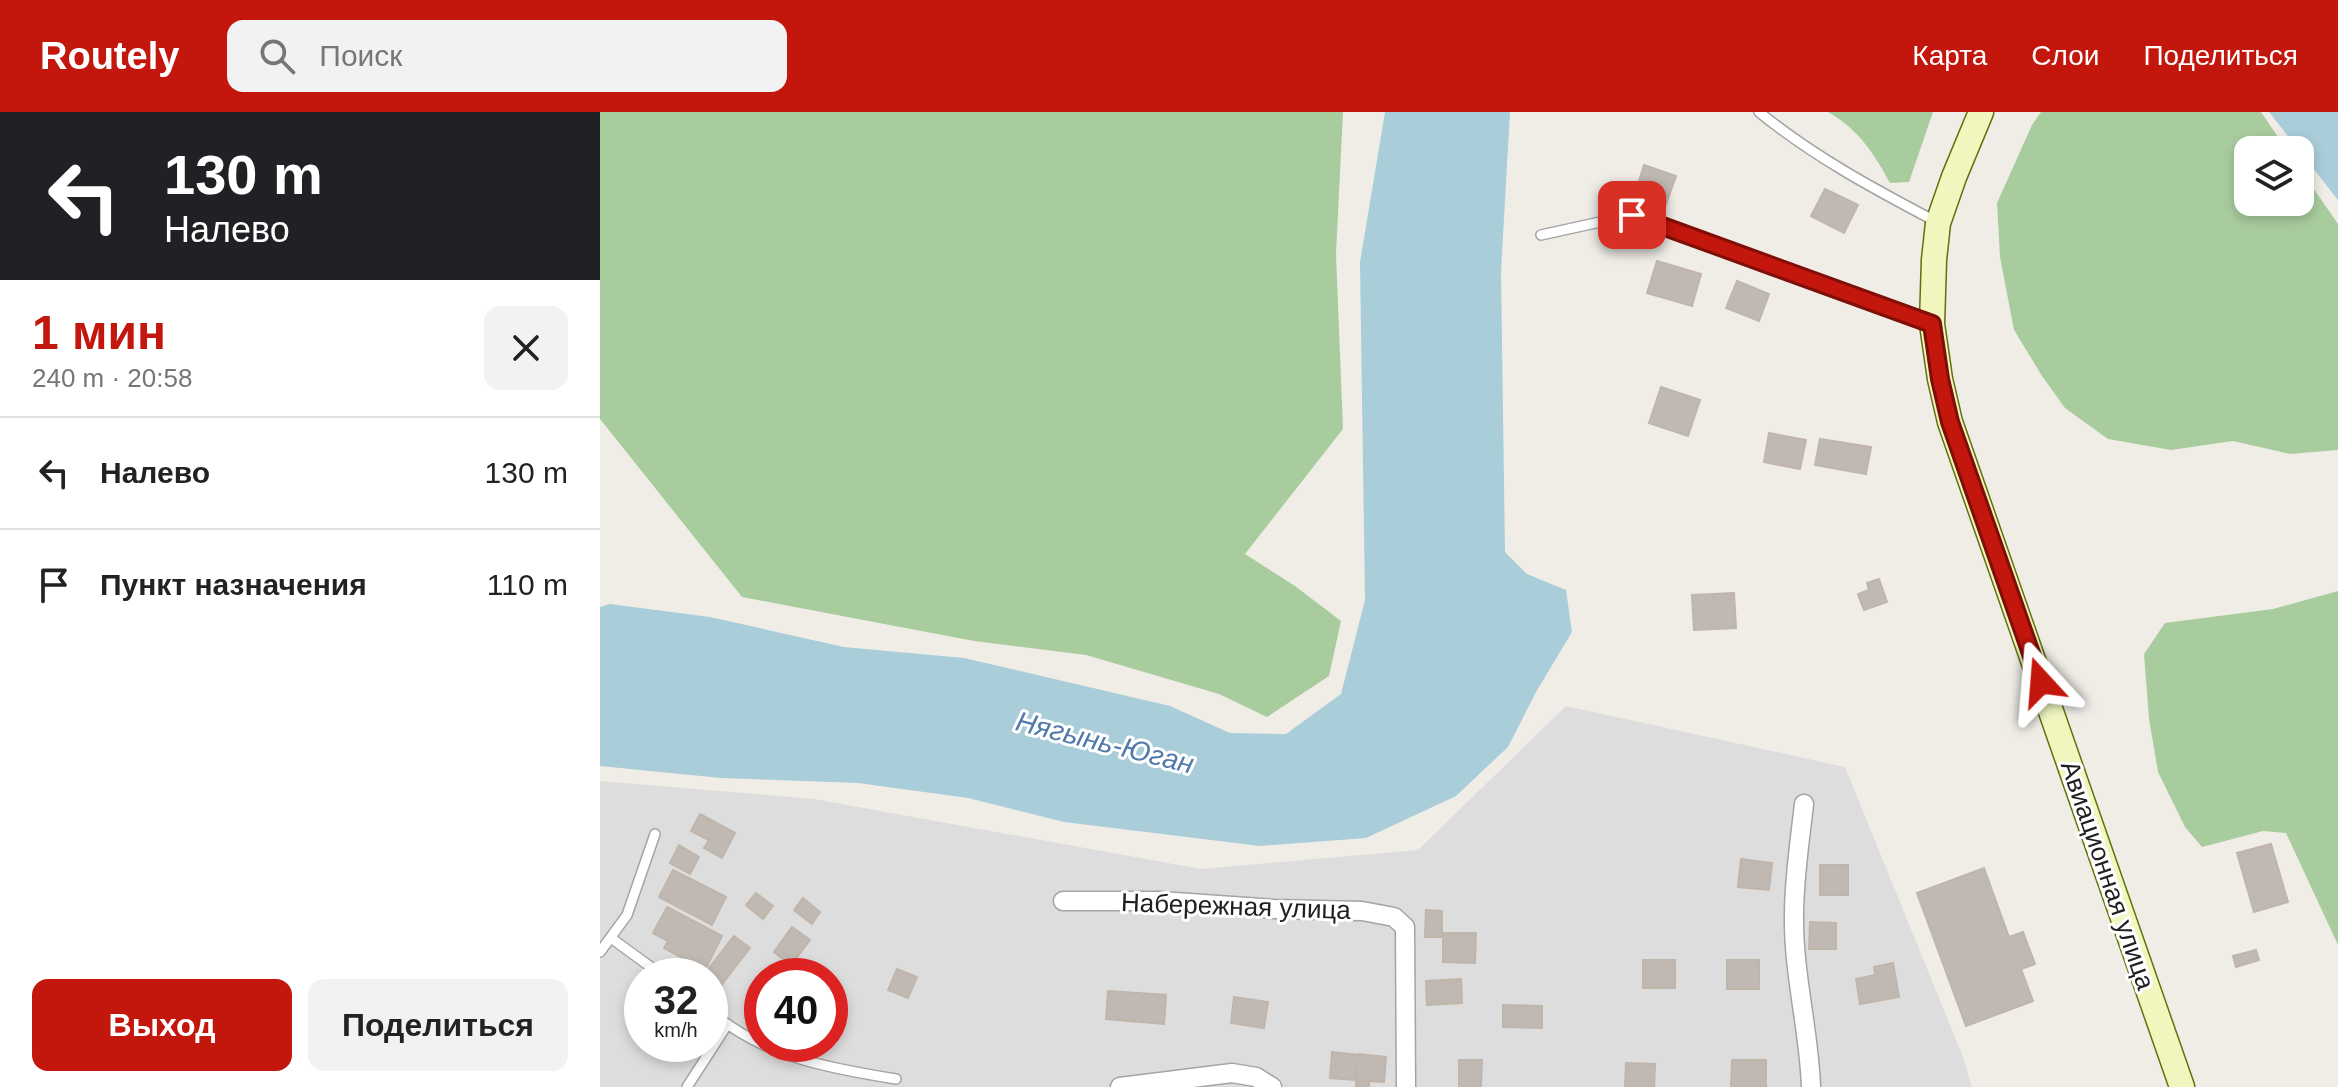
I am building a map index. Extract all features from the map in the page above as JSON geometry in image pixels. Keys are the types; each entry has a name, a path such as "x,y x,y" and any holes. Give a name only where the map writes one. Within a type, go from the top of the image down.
{"street":[{"name":"Авиационная улица","path":"1981,112 1938,223 1932,324 1940,379 1950,422 2182,1087"},
{"path":"1804,804 1793,913 1810,1052 1811,1087"},
{"name":"Набережная улица","path":"1063,901 1161,901 1362,911 1394,917 1405,927 1406,1087"},
{"path":"1120,1087 1232,1073 1256,1077 1272,1087"}],"lane":[{"path":"1759,112 1786,135 1858,181 1938,223"},
{"path":"1541,235 1632,215 1932,324"},
{"path":"600,952 627,915 655,834"},
{"path":"611,938 638,958"},
{"path":"728,1026 766,1048 832,1069 896,1079"},
{"path":"687,1087 703,1062"}],"shaded area":[{"path":"1566,706 1845,767 1963,1057 1972,1087 600,1087 600,781 814,799 1201,869 1418,850"}],"green space":[{"path":"600,112 1343,112 1336,254 1343,429 1245,554 1341,621 1329,676 1267,717 1219,694 1086,655 974,641 742,597 600,419"},
{"path":"1828,112 1933,112 1909,182 1890,183 1864,143 1848,126"},
{"path":"2041,112 2261,112 2277,136 2234,136 2234,216 2314,216 2314,189 2338,224 2338,450 2290,454 2233,441 2171,450 2108,439 2065,408 2014,330 2000,257 1997,203 2032,125"},
{"path":"2338,591 2338,945 2286,833 2263,831 2202,847 2185,827 2158,772 2149,719 2144,654 2165,623 2273,609"}],"water":[{"name":"Нягынь-Юган","path":"1385,112 1510,112 1501,272 1505,552 1527,574 1566,590 1572,632 1508,747 1456,796 1366,838 1260,846 1064,822 968,798 858,783 721,778 600,766 600,607 610,604 710,617 844,647 964,658 1170,706 1230,733 1286,734 1341,694 1365,600 1360,262"},
{"path":"2269,112 2338,112 2338,200 2314,169 2314,136 2288,136"}],"building":[{"path":"1644,165 1676,176 1665,207 1634,197"},
{"path":"1825,189 1858,205 1844,233 1811,216"},
{"path":"1657,261 1701,274 1692,306 1647,293"},
{"path":"1737,281 1769,294 1759,321 1726,308"},
{"path":"1661,387 1700,400 1688,436 1649,423"},
{"path":"1769,433 1806,440 1800,469 1764,462"},
{"path":"1820,439 1871,447 1866,474 1815,465"},
{"path":"1879,579 1887,602 1864,610 1858,594 1869,590 1867,583"},
{"path":"1734,593 1736,628 1694,630 1692,595"},
{"path":"700,814 735,833 722,858 704,848 709,840 691,831"},
{"path":"2271,844 2288,902 2254,912 2237,853"},
{"path":"679,845 699,857 690,874 670,863"},
{"path":"1741,859 1772,863 1769,890 1738,887"},
{"path":"1820,865 1848,865 1848,895 1820,895"},
{"path":"1984,868 2009,937 2023,932 2035,964 2021,969 2033,1001 1966,1026 1917,893"},
{"path":"673,870 726,897 712,925 659,897"},
{"path":"756,893 773,906 763,919 746,905"},
{"path":"803,898 820,912 812,924 794,910"},
{"path":"667,907 722,936 711,958 683,958 664,948 668,941 653,933"},
{"path":"1426,910 1442,911 1442,937 1425,937"},
{"path":"1810,922 1836,923 1836,949 1809,949"},
{"path":"792,927 810,940 796,958 782,958 774,952"},
{"path":"1443,933 1476,933 1475,963 1443,962"},
{"path":"734,936 750,948 728,976 728,958 717,958"},
{"path":"2256,950 2259,960 2236,967 2233,956"},
{"path":"1643,960 1675,960 1675,988 1643,988"},
{"path":"1727,960 1759,960 1759,989 1727,989"},
{"path":"1893,963 1899,997 1860,1004 1856,979 1875,975 1874,967"},
{"path":"897,969 917,977 908,998 888,990"},
{"path":"1461,979 1462,1003 1427,1005 1426,981"},
{"path":"1108,991 1166,995 1164,1024 1106,1019"},
{"path":"1234,997 1268,1002 1264,1028 1231,1023"},
{"path":"1503,1005 1542,1006 1542,1028 1503,1027"},
{"path":"1332,1052 1358,1055 1356,1080 1330,1078"},
{"path":"1358,1054 1386,1057 1384,1082 1369,1081 1369,1087 1356,1087"},
{"path":"1459,1060 1482,1060 1481,1087 1459,1087"},
{"path":"1732,1060 1766,1060 1766,1087 1731,1087"},
{"path":"1626,1063 1655,1064 1654,1087 1625,1087"}],"route":[{"path":"1632,215 1932,324 1950,422 2041,682"}]}
